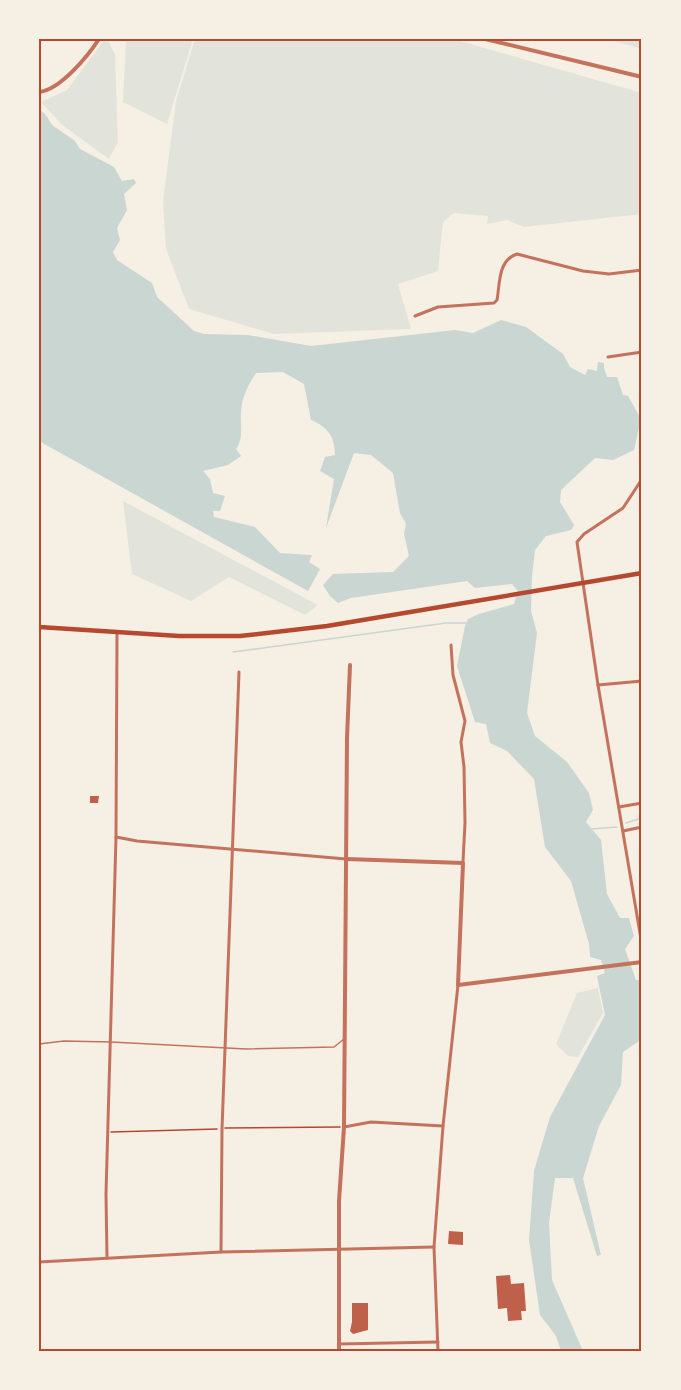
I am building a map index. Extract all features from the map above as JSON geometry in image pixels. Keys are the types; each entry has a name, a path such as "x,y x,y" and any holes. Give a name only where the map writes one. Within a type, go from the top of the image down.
{"main road":[{"path":"39,627 117,634 240,636 327,626 642,573"}],"street":[{"path":"39,92 53,88 61,79 69,75 87,57 99,39"},
{"path":"485,39 642,77"},
{"path":"415,316 438,307 494,303 497,300 500,274 510,256 517,254 583,271 609,274 642,270"},
{"path":"608,357 642,352"},
{"path":"642,479 623,508 584,534 577,542 598,685 642,945"},
{"path":"108,1258 106,1194 116,837 117,634"},
{"path":"438,1351 435,1248 443,1126 458,985 463,863 464,767 461,742 465,721 453,675 452,645"},
{"path":"331,1351 339,1351 339,1201 344,1127 350,665"},
{"path":"221,1252 225,1048 239,672"},
{"path":"598,685 642,681"},
{"path":"619,807 642,803"},
{"path":"623,831 642,827"},
{"path":"116,837 137,841 346,859 463,863"},
{"path":"458,985 642,962"},
{"path":"344,1127 370,1122 443,1126"},
{"path":"39,1262 221,1252 435,1248"},
{"path":"339,1344 438,1342"}],"lane":[{"path":"39,1044 64,1041 225,1048 334,1047 345,1039"}],"shaded area":[{"path":"105,39 115,54 118,142 109,159 62,125 41,102 67,90"},
{"path":"126,39 193,39 167,124 123,102"},
{"path":"195,39 453,39 642,93 642,214 524,227 507,220 487,224 488,216 454,213 443,222 438,271 398,284 411,329 274,334 189,309 166,249 163,201 176,101"},
{"path":"607,39 642,39 642,49"},
{"path":"39,109 52,125 75,141 80,149 114,167 122,181 134,179 136,183 124,194 127,210 117,228 120,240 113,252 117,260 152,283 157,297 194,331 204,334 248,335 311,346 455,330 473,333 501,320 526,327 563,354 570,367 585,375 588,369 597,371 598,362 604,363 607,377 617,377 623,395 628,396 641,419 634,450 613,460 595,458 561,490 560,502 574,525 571,530 546,536 535,550 532,576 531,611 537,633 527,713 535,736 567,762 589,793 593,810 586,822 601,840 607,894 620,918 629,918 634,936 625,949 636,980 642,980 642,1035 639,1041 623,1052 621,1085 599,1126 583,1178 601,1255 597,1256 573,1178 555,1178 549,1223 552,1280 583,1351 561,1351 556,1336 540,1315 529,1240 534,1171 550,1117 605,1015 597,976 605,973 601,960 590,957 589,944 571,881 545,847 534,779 507,751 490,743 486,724 475,722 457,666 468,619 514,604 518,591 512,584 475,588 467,581 351,598 338,603 330,596 323,585 333,574 393,572 409,556 404,534 406,524 400,513 393,473 371,455 354,453 326,528 334,479 320,471 325,457 335,455 334,443 326,429 311,420 304,384 283,372 256,373 246,391 242,407 241,436 236,449 241,456 228,465 203,471 210,479 213,493 225,496 220,511 213,511 214,517 255,527 280,553 312,555 309,562 320,569 308,591 39,441"},
{"path":"123,501 318,605 305,615 229,577 191,601 132,574"},
{"path":"598,988 603,1013 578,1057 568,1056 556,1044 577,993"}],"building":[{"path":"90,796 99,796 98,803 90,803"},
{"path":"449,1231 463,1232 463,1245 448,1244"},
{"path":"510,1275 511,1284 524,1283 526,1311 521,1311 522,1320 508,1321 507,1308 498,1309 496,1276"},
{"path":"352,1303 368,1303 368,1330 353,1334 350,1331"}],"waterway":[{"path":"233,652 446,623 466,623"},
{"path":"626,823 642,818"},
{"path":"591,829 617,827"}]}
